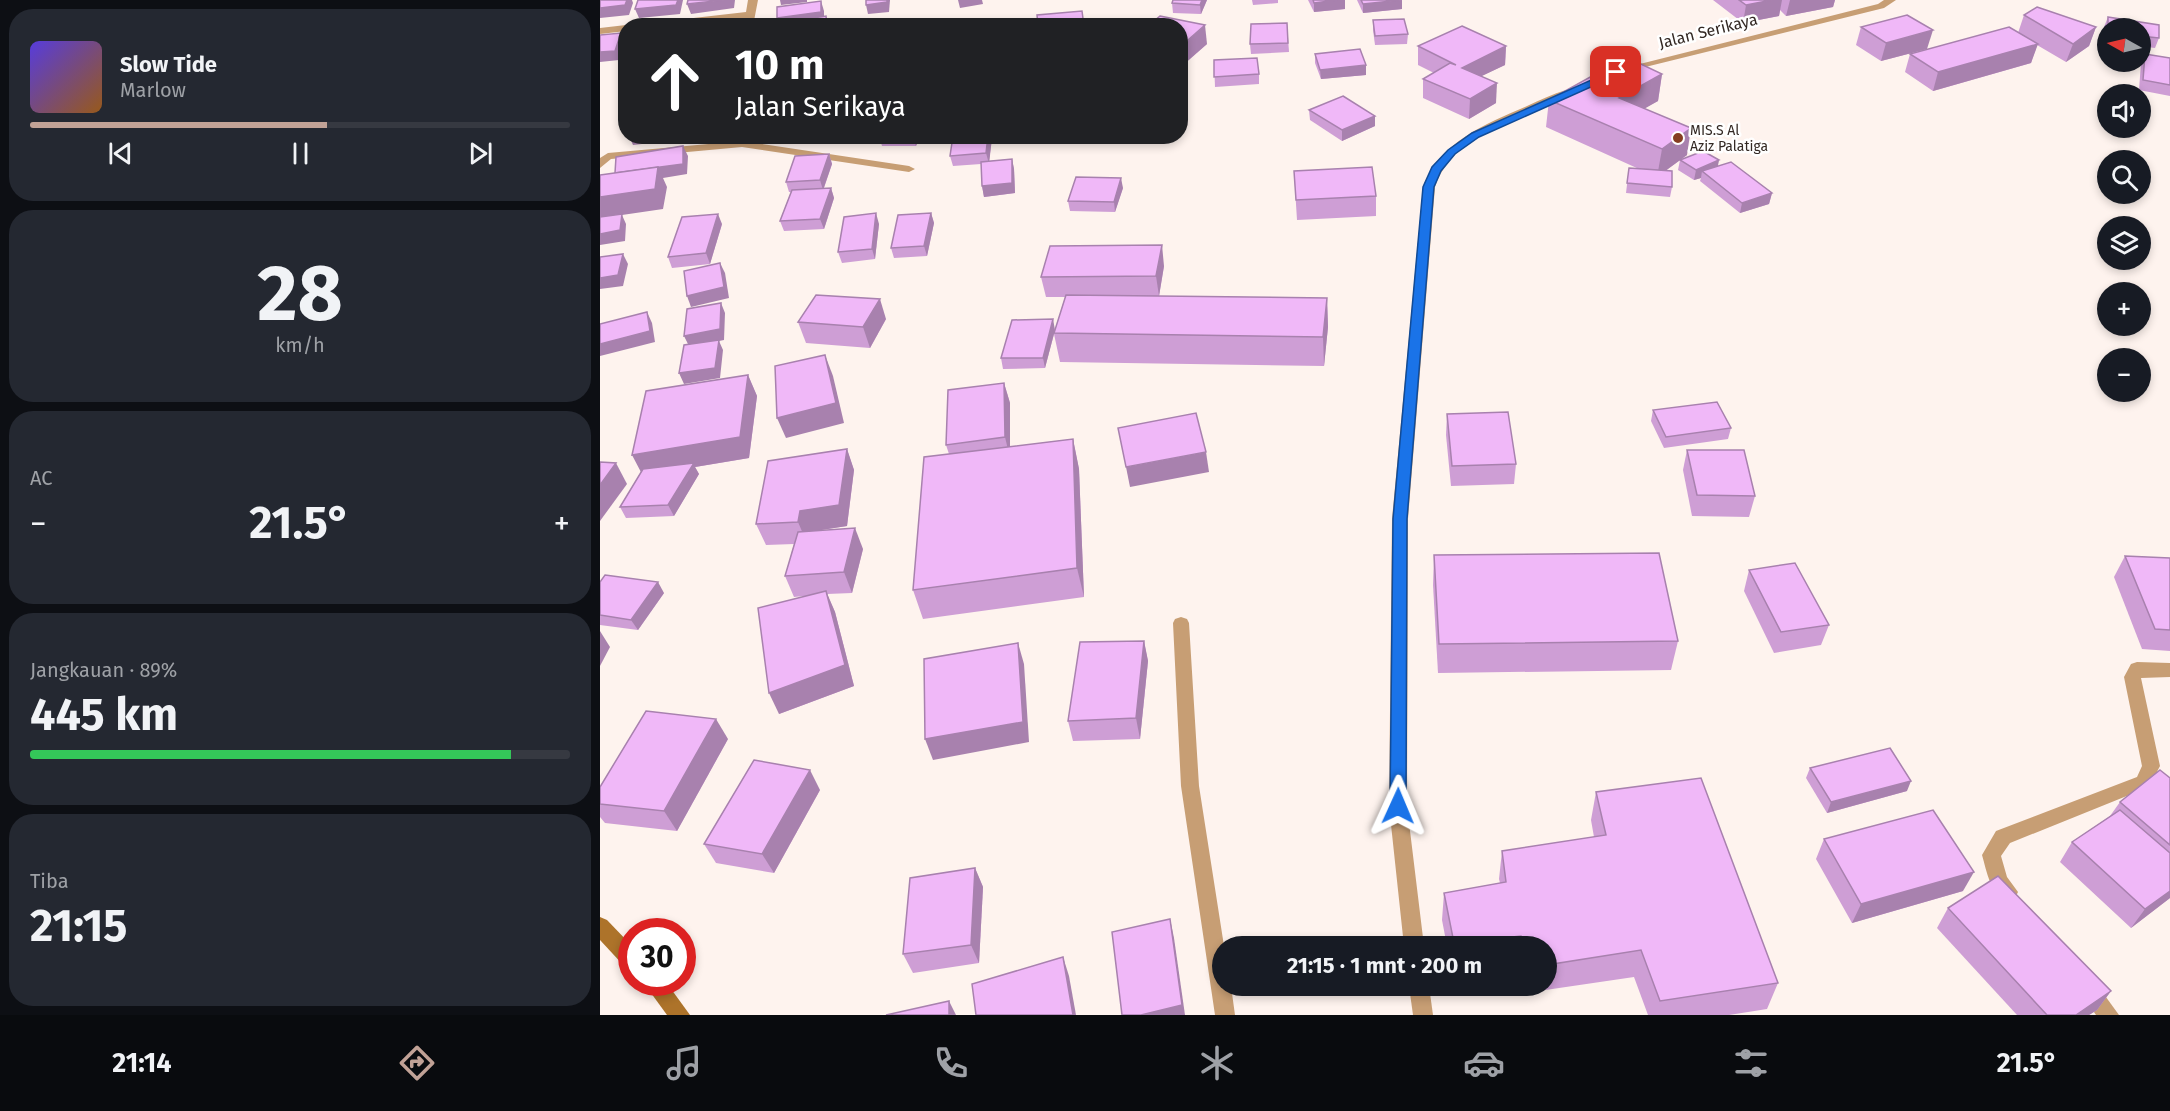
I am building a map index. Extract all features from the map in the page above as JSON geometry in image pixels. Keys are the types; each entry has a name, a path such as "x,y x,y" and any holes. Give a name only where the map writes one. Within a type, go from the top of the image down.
{"main road":[{"path":"600,926 618,945"},
{"path":"665,996 681,1015"}],"street":[{"path":"749,18 753,0"},
{"name":"Jalan Serikaya","path":"1613,73 1632,66 1881,6 1891,0"},
{"path":"717,18 750,14"},
{"path":"600,31 618,29"},
{"path":"1413,936 1398,806 1400,519 1429,187 1436,170 1452,152 1476,135 1576,89"},
{"path":"600,165 608,156 708,144"},
{"path":"765,144 909,169"},
{"path":"1181,623 1190,786 1225,1015"},
{"path":"2021,908 1999,881 1991,855 2003,837 2143,782 2151,766 2132,677 2137,669 2170,670"},
{"path":"2079,979 2109,1015"},
{"path":"1420,996 1423,1015"}],"building":[{"path":"600,0 627,0 625,5 600,8"},
{"path":"638,0 678,0 676,5 635,9"},
{"path":"688,0 724,0 687,4"},
{"path":"866,0 887,0 887,2 866,5"},
{"path":"1173,0 1202,0 1200,5 1172,3"},
{"path":"1313,0 1337,0 1314,3"},
{"path":"1361,0 1401,0 1363,4"},
{"path":"1739,0 1772,0 1746,5"},
{"path":"821,1 821,12 777,18 777,7"},
{"path":"2037,7 2096,27 2073,44 2024,15"},
{"path":"1082,11 1083,18 1037,18 1037,15"},
{"path":"1907,15 1933,30 1886,43 1861,27"},
{"path":"1404,19 1408,34 1375,36 1373,20"},
{"path":"1188,22 1205,25 1188,40"},
{"path":"1287,23 1288,43 1250,44 1251,24"},
{"path":"2151,24 2159,25 2159,38 2151,37"},
{"path":"1462,26 1506,46 1462,68 1497,83 1470,99 1423,79 1450,63 1456,65 1418,46"},
{"path":"2009,27 2038,44 1938,72 1910,54"},
{"path":"618,33 615,51 600,52 600,35"},
{"path":"1360,49 1366,65 1320,70 1315,54"},
{"path":"2151,55 2170,58 2170,85 2143,80 2144,72 2151,72"},
{"path":"1626,57 1662,74 1619,98 1691,128 1662,149 1549,100"},
{"path":"1257,58 1259,74 1214,77 1214,60"},
{"path":"1343,96 1375,116 1342,130 1309,110"},
{"path":"952,144 987,144 986,153 950,156"},
{"path":"683,146 683,164 615,173 616,157"},
{"path":"1703,151 1719,160 1696,170 1680,160"},
{"path":"829,154 820,180 786,182 795,156"},
{"path":"1012,159 1012,183 982,186 981,162"},
{"path":"1731,162 1772,193 1742,203 1702,171"},
{"path":"658,167 655,189 600,197 600,175"},
{"path":"1372,167 1376,196 1296,200 1294,171"},
{"path":"1629,168 1672,171 1672,187 1627,183"},
{"path":"1076,177 1121,178 1114,202 1068,201"},
{"path":"831,188 820,219 780,221 792,190"},
{"path":"876,213 872,249 838,252 844,217"},
{"path":"931,213 924,246 891,248 898,215"},
{"path":"622,214 620,230 600,234 600,217"},
{"path":"718,214 706,253 668,257 682,217"},
{"path":"1162,245 1156,276 1041,277 1050,246"},
{"path":"623,254 618,275 600,278 600,257"},
{"path":"720,263 724,287 687,296 684,271"},
{"path":"816,295 880,299 863,327 798,322"},
{"path":"1066,295 1327,298 1323,337 1054,333"},
{"path":"721,303 720,329 684,336 687,309"},
{"path":"647,312 650,331 600,344 600,324"},
{"path":"1053,319 1043,358 1001,358 1012,320"},
{"path":"719,340 715,368 679,373 684,345"},
{"path":"825,355 836,403 777,418 775,366"},
{"path":"748,375 740,437 632,455 646,391"},
{"path":"1004,383 1005,437 946,445 948,390"},
{"path":"1717,402 1731,428 1666,437 1653,410"},
{"path":"1508,412 1516,464 1452,466 1447,414"},
{"path":"1196,413 1206,452 1126,467 1118,428"},
{"path":"1073,439 1077,568 913,590 924,457"},
{"path":"847,449 839,505 800,511 798,522 756,524 768,461"},
{"path":"1687,450 1744,450 1755,496 1697,495"},
{"path":"600,462 616,463 600,485"},
{"path":"694,463 668,505 620,507 643,469"},
{"path":"855,528 844,572 785,576 798,532"},
{"path":"1659,553 1678,641 1439,644 1434,555"},
{"path":"2125,556 2170,558 2170,630 2155,629"},
{"path":"1795,563 1829,625 1781,632 1749,570"},
{"path":"605,575 658,582 631,620 600,615 600,582"},
{"path":"826,591 845,665 769,693 758,608"},
{"path":"1144,641 1136,718 1068,721 1080,642"},
{"path":"1018,643 1023,722 925,739 924,659"},
{"path":"646,711 716,719 664,811 600,804 600,787"},
{"path":"1890,748 1911,781 1831,802 1810,768"},
{"path":"754,760 810,770 762,854 704,844"},
{"path":"2160,770 2170,778 2170,845 2120,802"},
{"path":"1701,778 1778,983 1660,1001 1641,950 1557,963 1557,936 1453,936 1444,893 1506,882 1502,851 1606,835 1596,792"},
{"path":"1933,810 1974,872 1861,904 1824,839"},
{"path":"2120,810 2170,853 2170,891 2145,909 2072,842"},
{"path":"975,868 971,945 903,954 910,878"},
{"path":"1998,876 2111,991 2076,1015 2047,1015 1948,908"},
{"path":"1170,919 1182,1005 1141,1015 1122,1015 1112,932"},
{"path":"1063,957 1073,1015 976,1015 972,984"},
{"path":"949,1001 949,1015 886,1015"}],"place":[{"name":"MIS.S Al Aziz Palatiga","path":"1678,138"}],"route":[{"path":"1398,806 1400,519 1429,187 1436,170 1452,152 1476,135 1616,72"}]}
